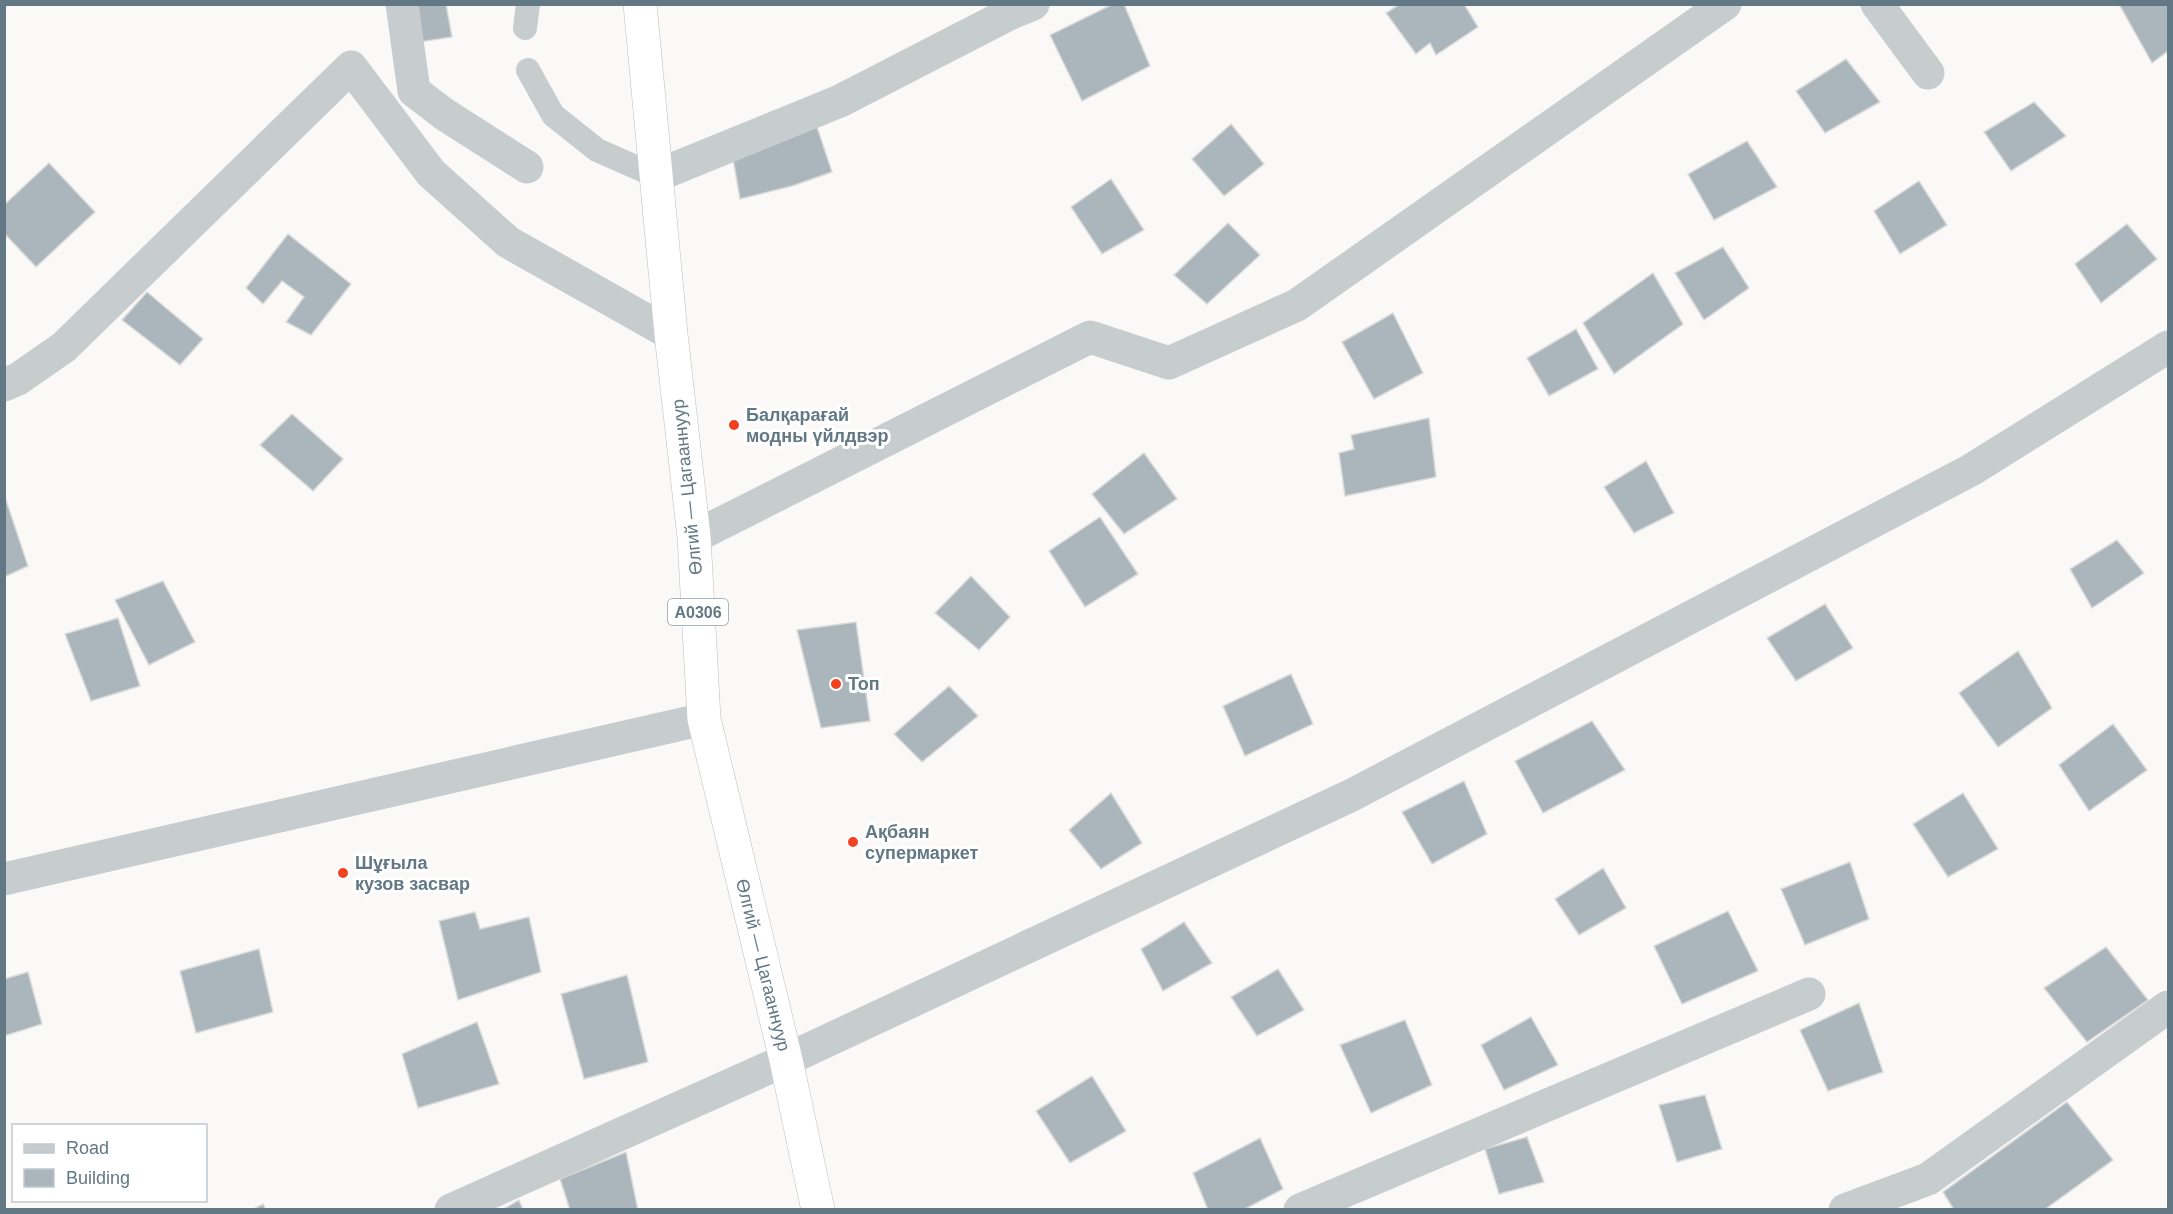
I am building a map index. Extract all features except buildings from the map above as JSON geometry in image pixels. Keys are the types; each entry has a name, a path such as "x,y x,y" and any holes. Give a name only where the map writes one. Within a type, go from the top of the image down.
{"highway":[{"name":"Өлгий — Цагааннуур","path":"640,4 671,334 694,537 704,719 786,1060 818,1209"}],"street":[{"path":"402,4 414,91 444,114 526,167"},
{"path":"656,176 840,100 1033,4"},
{"path":"694,537 1090,337 1169,363 1297,305 1725,4"},
{"path":"1877,4 1928,73"},
{"path":"4,385 18,379 64,347 351,67 431,172 508,242 671,334"},
{"path":"451,1209 786,1060 1352,795 1971,470 2169,347"},
{"path":"4,879 704,719"},
{"path":"1300,1209 1809,994"},
{"path":"1845,1209 1928,1179 2169,1007"}],"lane":[{"path":"525,28 528,4"},
{"path":"528,70 553,115 597,150 656,176"}],"place":[{"name":"Балқарағай модны үйлдвэр","path":"734,425"},
{"name":"Топ","path":"836,684"},
{"name":"Ақбаян супермаркет","path":"853,842"},
{"name":"Шұғыла кузов засвар","path":"343,873"}]}
